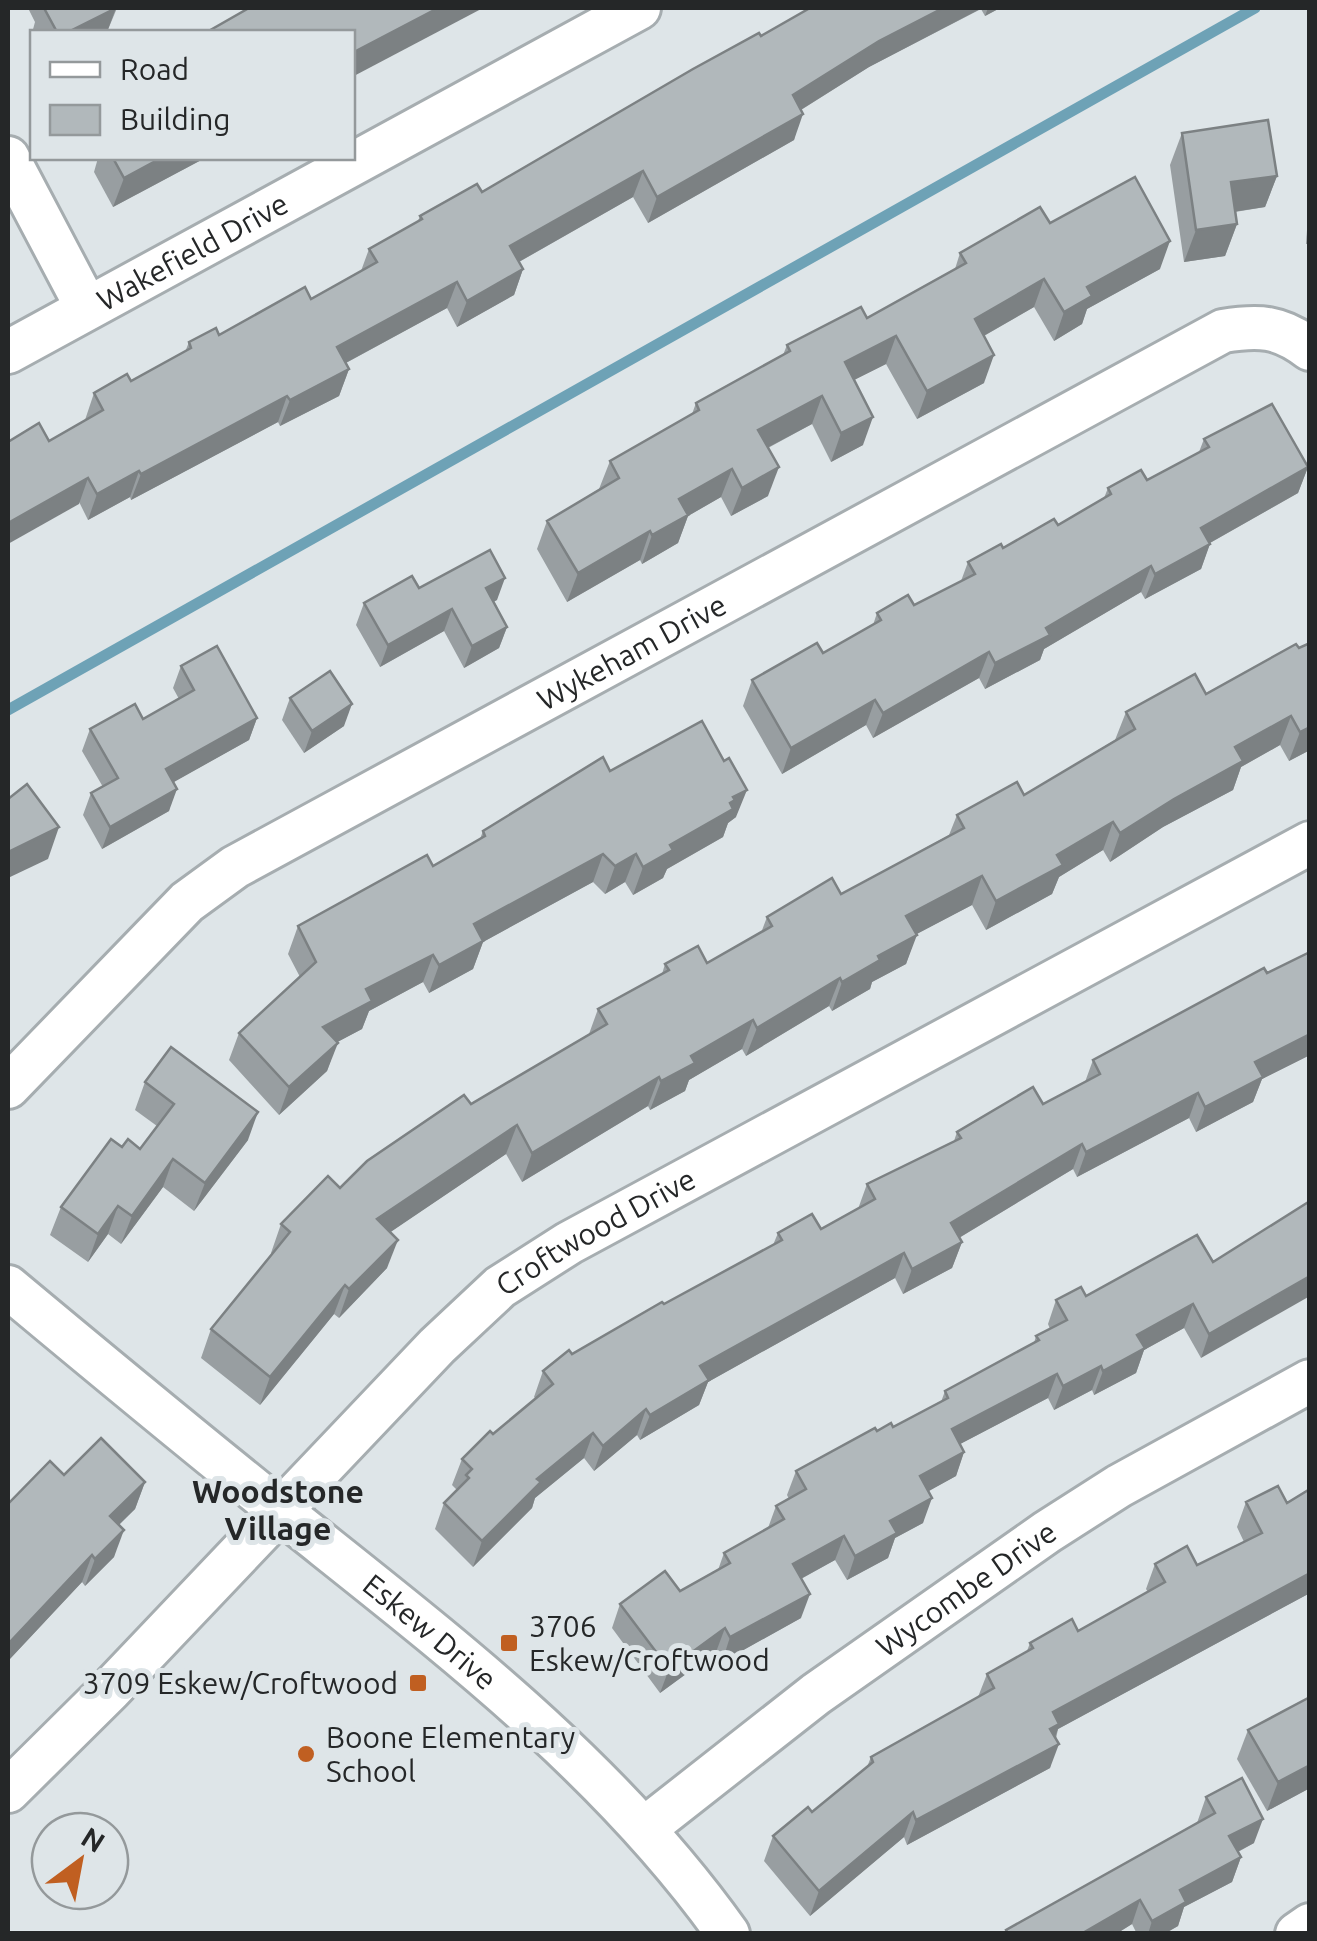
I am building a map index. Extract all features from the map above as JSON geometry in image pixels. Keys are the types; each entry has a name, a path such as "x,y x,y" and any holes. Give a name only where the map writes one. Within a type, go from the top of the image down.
{"street":[{"name":"Wakefield Drive","path":"8,352 639,8"},
{"path":"8,158 87,308"},
{"name":"Wykeham Drive","path":"8,1088 173,916 235,867 1223,331 1256,326 1292,335 1310,349"},
{"name":"Croftwood Drive","path":"8,1790 110,1690 437,1346 500,1287 569,1243 1310,843"},
{"name":"Eskew Drive","path":"8,1288 484,1673 541,1724 644,1830 728,1934"},
{"name":"Wycombe Drive","path":"644,1830 816,1694 1047,1532 1120,1486 1310,1381"},
{"path":"1297,1934 1310,1924"}],"building":[{"path":"44,8 116,8 72,30 56,30"},
{"path":"249,8 438,8 355,51 355,30 210,30"},
{"path":"810,8 943,8 879,41 793,95 803,114 657,197 643,171 510,246 523,269 467,301 457,282 337,347 349,369 290,400 287,396 97,494 88,478 8,523 8,442 39,423 49,441 103,410 94,393 127,374 131,381 191,348 189,342 216,328 219,335 305,287 311,299 377,262 369,249 422,219 420,216 477,184 482,192 693,69"},
{"path":"1268,120 1277,176 1231,182 1237,224 1196,230 1182,133"},
{"path":"114,160 157,160 124,178"},
{"path":"1135,177 1170,241 1087,287 1092,296 1064,312 1044,279 975,319 994,355 927,391 896,336 845,362 873,417 841,433 822,396 758,430 779,467 742,488 732,469 679,499 688,515 652,535 650,531 578,573 547,521 619,478 610,461 699,410 696,403 790,351 787,345 861,307 867,318 966,263 960,253 1040,207 1050,223"},
{"path":"1272,404 1308,467 1201,528 1210,544 1155,574 1151,566 1046,628 1050,635 995,663 989,652 883,713 875,700 791,748 752,680 817,643 823,653 881,620 877,613 908,595 914,605 975,574 968,562 1001,544 1003,548 1054,519 1058,525 1111,494 1108,488 1141,470 1147,480 1209,447 1204,439"},
{"path":"490,550 505,578 486,588 507,627 472,646 452,609 388,645 364,603 412,576 419,588"},
{"path":"1310,643 1310,727 1300,732 1291,716 1235,747 1243,761 1120,833 1113,822 1057,855 1063,865 996,901 982,876 906,916 917,935 878,956 880,960 842,982 840,978 757,1028 753,1020 691,1056 695,1063 661,1081 659,1077 532,1153 517,1125 377,1219 398,1240 349,1289 345,1285 270,1377 211,1329 290,1232 281,1224 328,1176 340,1188 367,1161 464,1095 471,1104 607,1024 598,1009 669,970 665,964 698,946 707,963 772,926 767,917 832,878 841,894 964,828 957,815 1017,782 1024,795 1135,729 1126,712 1195,674 1206,694 1296,644 1299,648"},
{"path":"217,646 257,718 166,769 177,789 110,827 91,793 118,778 90,729 135,704 143,719 194,690 181,666"},
{"path":"330,671 352,704 312,731 290,698"},
{"path":"702,721 724,761 729,758 747,790 733,797 733,809 670,845 673,850 643,867 636,854 615,866 603,854 474,924 483,941 439,965 433,955 366,989 372,1001 323,1027 338,1043 289,1087 239,1033 316,962 298,926 427,855 433,866 603,757 610,771"},
{"path":"27,784 59,827 8,852 8,799"},
{"path":"1310,952 1310,1034 1255,1062 1263,1077 1205,1107 1198,1093 1086,1152 1082,1144 951,1223 962,1242 912,1269 904,1253 700,1366 709,1380 650,1415 646,1409 603,1446 593,1433 537,1479 541,1482 482,1541 444,1503 469,1478 466,1475 472,1469 462,1459 490,1431 493,1434 553,1384 543,1371 569,1350 572,1354 782,1240 778,1233 812,1214 821,1229 875,1199 867,1184 961,1138 957,1132 1033,1087 1043,1104 1100,1074 1093,1060 1264,968 1267,973"},
{"path":"171,1047 258,1112 205,1183 173,1159 132,1216 118,1206 98,1234 61,1207 111,1139 122,1147 128,1139 140,1149 174,1104 145,1082"},
{"path":"1310,1201 1310,1276 1209,1334 1193,1304 1137,1335 1145,1348 1103,1371 1101,1366 1063,1386 1057,1374 952,1429 964,1452 920,1476 932,1498 890,1521 897,1533 855,1556 844,1536 793,1564 810,1594 730,1637 725,1628 669,1669 620,1604 665,1571 680,1591 730,1563 724,1553 784,1519 776,1506 806,1489 796,1471 875,1428 877,1431 891,1423 893,1427 948,1398 945,1391 1039,1340 1036,1336 1067,1320 1056,1300 1081,1287 1086,1296 1197,1235 1213,1262"},
{"path":"101,1438 145,1482 110,1516 124,1530 95,1559 92,1555 8,1644 8,1504 50,1461 64,1475"},
{"path":"1278,1486 1287,1503 1310,1489 1310,1573 1053,1712 1059,1724 1050,1729 1059,1744 916,1820 913,1812 819,1891 773,1836 808,1807 812,1812 873,1762 871,1757 994,1688 987,1674 1033,1648 1030,1643 1072,1619 1078,1631 1165,1582 1155,1564 1187,1546 1197,1565 1262,1533 1246,1502"},
{"path":"1310,1697 1310,1765 1278,1782 1248,1730"},
{"path":"1242,1778 1263,1819 1229,1836 1241,1857 1180,1890 1186,1902 1152,1921 1140,1900 1081,1934 1008,1934 1006,1930 1215,1813 1206,1797"}],"waterway":[{"path":"8,710 1255,8"}],"place":[{"name":"3706 Eskew/Croftwood","path":"509,1643"},
{"name":"3709 Eskew/Croftwood","path":"418,1683"},
{"name":"Boone Elementary School","path":"306,1754"}],"district":[{"name":"Woodstone Village","path":"278,1510"}]}
